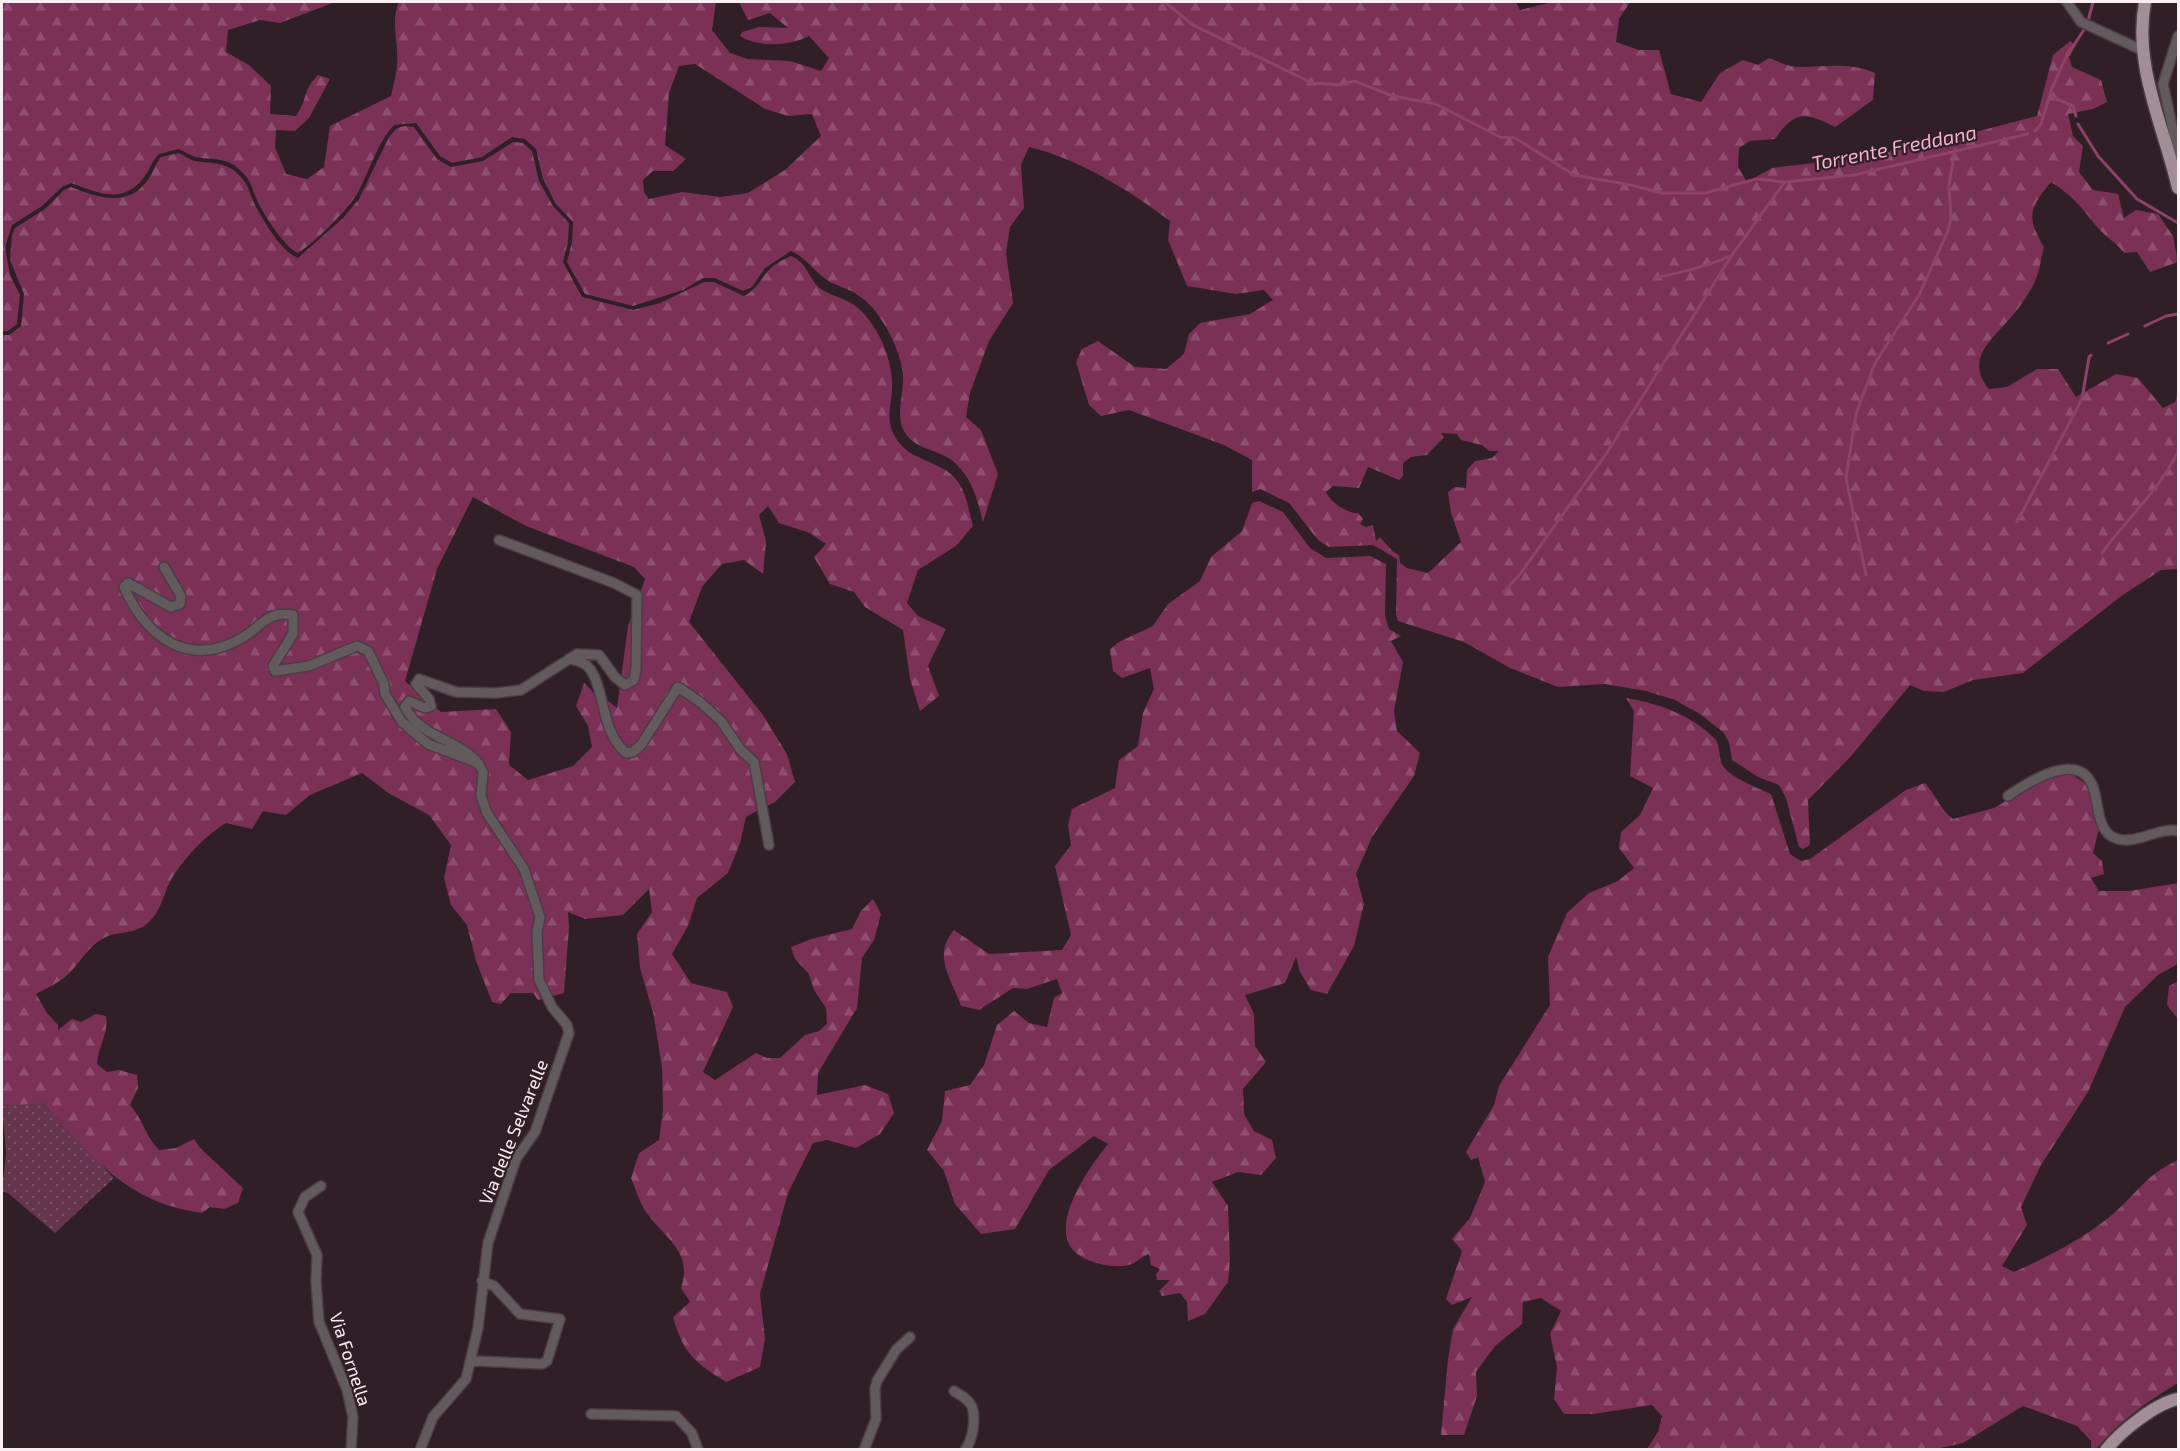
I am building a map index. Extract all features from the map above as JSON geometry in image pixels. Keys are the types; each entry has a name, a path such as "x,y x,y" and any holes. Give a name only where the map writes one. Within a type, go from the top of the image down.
{"main road":[{"path":"2145,2 2144,51 2152,100 2178,188"},
{"path":"2106,1449 2116,1438 2168,1401 2178,1399"}],"street":[{"path":"2067,2 2086,24 2135,50 2144,51"},
{"path":"2178,36 2163,84 2178,154"},
{"path":"478,763 473,757 430,734 407,712 405,707 409,701 425,708 431,706 429,699 416,684 419,679 456,692 496,693 521,690 577,654 599,656 620,682 630,684 636,669 637,595 614,583 499,540"},
{"path":"164,567 181,596 180,604 171,607 128,583 124,587 133,607 161,639 183,649 204,652 246,636 261,622 278,613 293,615 293,634 273,666 275,671 309,666 357,646 368,651 384,684 385,694 402,722 428,744 478,763"},
{"path":"569,659 577,660 591,671 613,737 626,753 633,752 641,745 674,690 681,687 721,721 740,749 754,762 769,845"},
{"name":"Via delle Selvarelle","path":"420,1449 433,1417 466,1379 478,1328 488,1243 516,1159 536,1132 569,1033 567,1025 552,1007 539,980 537,932 540,917 524,869 488,813 481,796 483,772 478,763"},
{"path":"2008,796 2046,774 2056,770 2070,769 2081,773 2089,781 2095,792 2104,828 2109,835 2119,840 2133,839 2166,830 2178,831"},
{"name":"Via Fornella","path":"321,1186 306,1197 298,1212 317,1255 316,1282 319,1322 347,1390 353,1417 351,1449"},
{"path":"470,1364 476,1361 542,1364 547,1361 560,1319 520,1314 494,1287 482,1281"},
{"path":"864,1449 876,1419 875,1389 877,1382 896,1350 910,1337"},
{"path":"954,1391 968,1400 973,1407 973,1430 965,1449"},
{"path":"591,1414 676,1416 692,1433 698,1449"}],"shaded area":[{"path":"43,1103 114,1178 55,1233 9,1194 2,1191 6,1153 2,1106"}],"green space":[{"path":"2,2 335,2 280,23 260,20 228,30 226,52 249,65 271,86 270,114 296,116 307,91 318,75 330,79 309,118 295,131 276,130 275,147 286,174 307,179 324,167 330,126 391,96 397,67 395,17 399,2 716,2 712,30 730,53 747,59 790,61 821,71 829,58 809,36 784,44 765,44 740,36 742,32 759,27 788,28 770,13 748,20 739,2 1516,2 1520,10 1553,2 1630,2 1619,19 1616,42 1639,50 1659,50 1671,94 1701,102 1720,73 1743,60 1758,65 1769,58 1796,67 1845,66 1875,73 1873,100 1835,127 1816,118 1801,116 1789,123 1775,139 1750,141 1739,148 1738,167 1747,182 1772,168 1855,158 1897,150 1917,138 1937,142 2037,116 2053,55 2070,41 2076,45 2069,57 2072,67 2101,80 2107,102 2093,109 2068,114 2073,136 2083,146 2079,172 2093,190 2118,194 2124,218 2136,210 2158,214 2173,236 2178,262 2150,272 2137,252 2124,253 2072,198 2051,182 2038,199 2032,213 2034,228 2044,247 2036,279 2019,307 1984,349 1979,367 1982,378 1989,389 2007,387 2037,369 2058,369 2076,397 2116,374 2138,378 2163,408 2175,402 2178,392 2178,569 2161,570 2120,597 2023,673 1973,680 1944,692 1924,691 1910,685 1852,755 1808,800 1810,845 1803,849 1799,847 1786,798 1779,785 1758,777 1732,760 1729,742 1723,732 1700,714 1675,700 1646,691 1605,684 1558,687 1510,668 1464,642 1398,621 1396,614 1397,559 1373,545 1329,547 1318,540 1289,503 1260,489 1252,492 1252,460 1224,445 1129,410 1101,416 1089,405 1076,362 1082,349 1098,341 1135,367 1166,369 1184,354 1189,334 1200,323 1250,314 1273,300 1264,290 1236,294 1187,286 1168,240 1170,221 1103,177 1048,152 1029,147 1021,165 1024,208 1010,227 1006,253 1013,303 989,341 970,393 966,417 981,430 998,474 983,522 968,479 957,465 944,455 914,442 904,431 900,418 903,377 899,357 890,334 869,304 862,298 830,282 791,251 765,268 752,287 743,291 715,278 703,278 683,290 633,306 585,294 567,262 572,242 573,222 556,204 543,179 536,149 525,139 512,137 482,157 452,163 440,156 416,123 394,125 382,141 362,185 346,209 313,242 298,253 287,245 270,223 246,176 232,164 221,160 192,156 179,149 159,154 139,183 121,194 112,195 92,191 71,183 62,187 42,206 12,225 5,247 10,275 20,295 17,324 8,331 2,331","holes":["695,64 765,109 788,116 812,114 821,136 785,170 748,193 721,197 682,192 649,199 644,192 643,180 653,171 673,171 686,159 665,145 669,93 679,66","1441,433 1457,434 1461,440 1482,445 1489,451 1499,451 1492,458 1475,461 1467,470 1466,488 1455,487 1448,492 1451,513 1461,542 1428,573 1407,568 1400,563 1399,555 1392,551 1380,537 1376,541 1373,525 1366,527 1360,524 1363,519 1358,513 1349,512 1340,507 1331,500 1326,492 1333,486 1359,488 1368,467 1399,480 1403,476 1403,463 1411,457 1427,455 1444,437"]},
{"path":"414,127 437,159 451,167 483,161 513,142 523,143 532,151 539,181 553,206 569,223 568,242 563,262 582,297 633,310 660,303 704,282 714,282 744,296 754,289 775,265 791,256 797,259 819,287 853,304 872,324 888,356 892,379 890,418 894,435 908,451 952,475 962,488 969,510 973,526 956,546 918,570 907,603 918,616 946,629 928,666 939,696 920,711 910,679 903,630 865,607 854,592 830,584 814,557 826,544 810,533 779,523 768,506 759,515 766,541 763,574 744,560 722,564 702,587 689,622 763,715 787,754 795,782 775,802 765,807 756,761 742,747 723,719 682,685 672,688 647,732 632,749 626,750 620,744 602,696 617,708 628,626 645,579 634,567 526,526 473,497 437,569 405,681 441,712 496,709 511,732 509,765 528,780 573,766 592,747 588,726 576,706 584,683 597,699 613,739 625,756 644,746 679,690 719,723 738,751 751,764 760,809 746,817 740,843 728,873 697,898 688,926 672,954 691,983 727,992 733,1007 703,1072 715,1080 756,1053 767,1058 780,1058 805,1035 819,1031 827,1024 826,1008 814,990 809,974 795,959 791,947 811,939 852,929 861,911 873,899 881,914 874,940 862,958 857,1008 818,1073 817,1095 865,1085 888,1094 894,1113 880,1134 856,1148 827,1140 813,1143 788,1193 760,1294 765,1339 760,1367 726,1382 698,1363 681,1340 673,1317 690,1302 681,1288 684,1275 680,1254 644,1209 631,1178 639,1153 659,1140 663,1110 662,1067 653,1012 640,968 637,934 652,912 649,889 623,915 585,919 568,912 564,993 538,1000 533,993 511,993 501,1004 492,1002 476,961 467,925 451,905 444,878 451,845 429,815 390,794 362,773 310,795 286,815 263,811 252,829 226,823 218,828 183,863 149,922 137,929 102,939 64,978 36,994 47,1013 58,1025 58,1030 72,1019 81,1022 96,1014 106,1016 106,1029 97,1064 107,1072 119,1070 137,1075 138,1088 130,1105 154,1145 159,1150 176,1148 194,1139 201,1149 243,1188 238,1203 224,1209 210,1207 202,1213 151,1199 131,1188 95,1159 43,1103 2,1106 2,335 9,335 21,326 24,294 10,260 12,235 15,228 45,209 64,190 71,187 105,197 126,196 136,192 144,184 161,157 179,153 193,160 220,164 236,172 246,183 263,220 285,249 298,258 343,218 359,199 389,137 397,128"},
{"path":"1259,501 1283,512 1310,548 1326,558 1370,556 1386,564 1385,616 1389,629 1401,636 1391,641 1403,662 1394,711 1397,731 1420,753 1414,776 1372,837 1356,874 1364,904 1354,946 1327,994 1311,990 1300,972 1296,957 1285,983 1245,995 1254,1014 1255,1046 1266,1062 1243,1089 1244,1114 1254,1131 1272,1140 1276,1158 1261,1175 1238,1172 1212,1182 1228,1206 1230,1259 1228,1282 1205,1314 1188,1321 1187,1302 1180,1293 1162,1296 1159,1291 1170,1280 1157,1280 1156,1274 1160,1269 1151,1265 1149,1254 1129,1265 1114,1266 1088,1260 1073,1250 1067,1237 1066,1221 1071,1204 1089,1170 1108,1144 1094,1136 1049,1170 1015,1229 981,1234 955,1204 944,1171 927,1150 942,1121 945,1091 970,1085 984,1065 997,1025 1014,1011 1029,1023 1047,1027 1054,998 1062,993 1057,979 1027,989 1013,988 979,1010 961,1006 945,967 944,949 954,930 989,954 1062,950 1071,935 1055,866 1071,845 1068,825 1072,809 1115,788 1119,760 1138,746 1143,713 1154,689 1150,668 1122,678 1113,671 1110,649 1119,642 1153,626 1168,604 1200,581 1211,557 1242,531 1252,503"},
{"path":"1626,698 1674,711 1696,723 1715,739 1721,763 1727,770 1745,782 1771,794 1790,854 1801,861 1810,859 1906,790 1925,783 1945,812 1953,819 1994,808 2047,777 2071,774 2086,784 2099,829 2093,853 2102,861 2104,874 2091,878 2099,891 2129,891 2178,883 2178,964 2158,975 2125,1007 2088,1092 2041,1165 2021,1207 2027,1225 2002,1266 2014,1272 2074,1241 2117,1211 2147,1180 2178,1160 2178,1383 2134,1413 2096,1449 2091,1449 2091,1441 2077,1426 2023,1406 1963,1443 1936,1449 1647,1449 1658,1432 1662,1416 1652,1405 1593,1414 1564,1414 1554,1399 1557,1367 1550,1334 1561,1311 1541,1298 1523,1302 1522,1324 1495,1346 1476,1372 1477,1396 1464,1435 1441,1435 1453,1329 1472,1297 1452,1305 1446,1299 1462,1251 1452,1239 1470,1218 1485,1182 1478,1157 1471,1160 1466,1152 1494,1105 1499,1086 1550,1005 1548,957 1567,913 1589,893 1618,881 1634,868 1619,848 1621,832 1640,815 1653,788 1630,776 1634,711"},
{"path":"2178,981 2178,1019 2167,1005 2169,986"}],"waterway":[{"name":"Torrente Freddana","path":"1165,2 1193,25 1312,83 1340,85 1354,81 1393,96 1436,104 1500,137 1515,138 1574,175 1661,193 1705,193 1756,179 1785,182 1854,175 2028,134"},
{"name":"Torrente Freddana","path":"2035,131 2041,124 2052,88 2065,59 2087,25 2093,2"},
{"path":"2050,96 2073,106 2076,116"},
{"path":"2078,124 2098,156 2137,199 2178,223"},
{"path":"1866,575 1846,478 1856,414 1875,363 1919,295 1948,231 1951,219 1949,185 1955,149"},
{"path":"1504,592 1520,574 1606,454 1732,255 1784,183"},
{"path":"1654,278 1683,272 1730,256"},
{"path":"2145,326 2166,316 2178,314"},
{"path":"2108,343 2128,334"},
{"path":"2017,522 2082,399 2091,355"},
{"path":"2102,553 2162,479 2178,452"}]}
